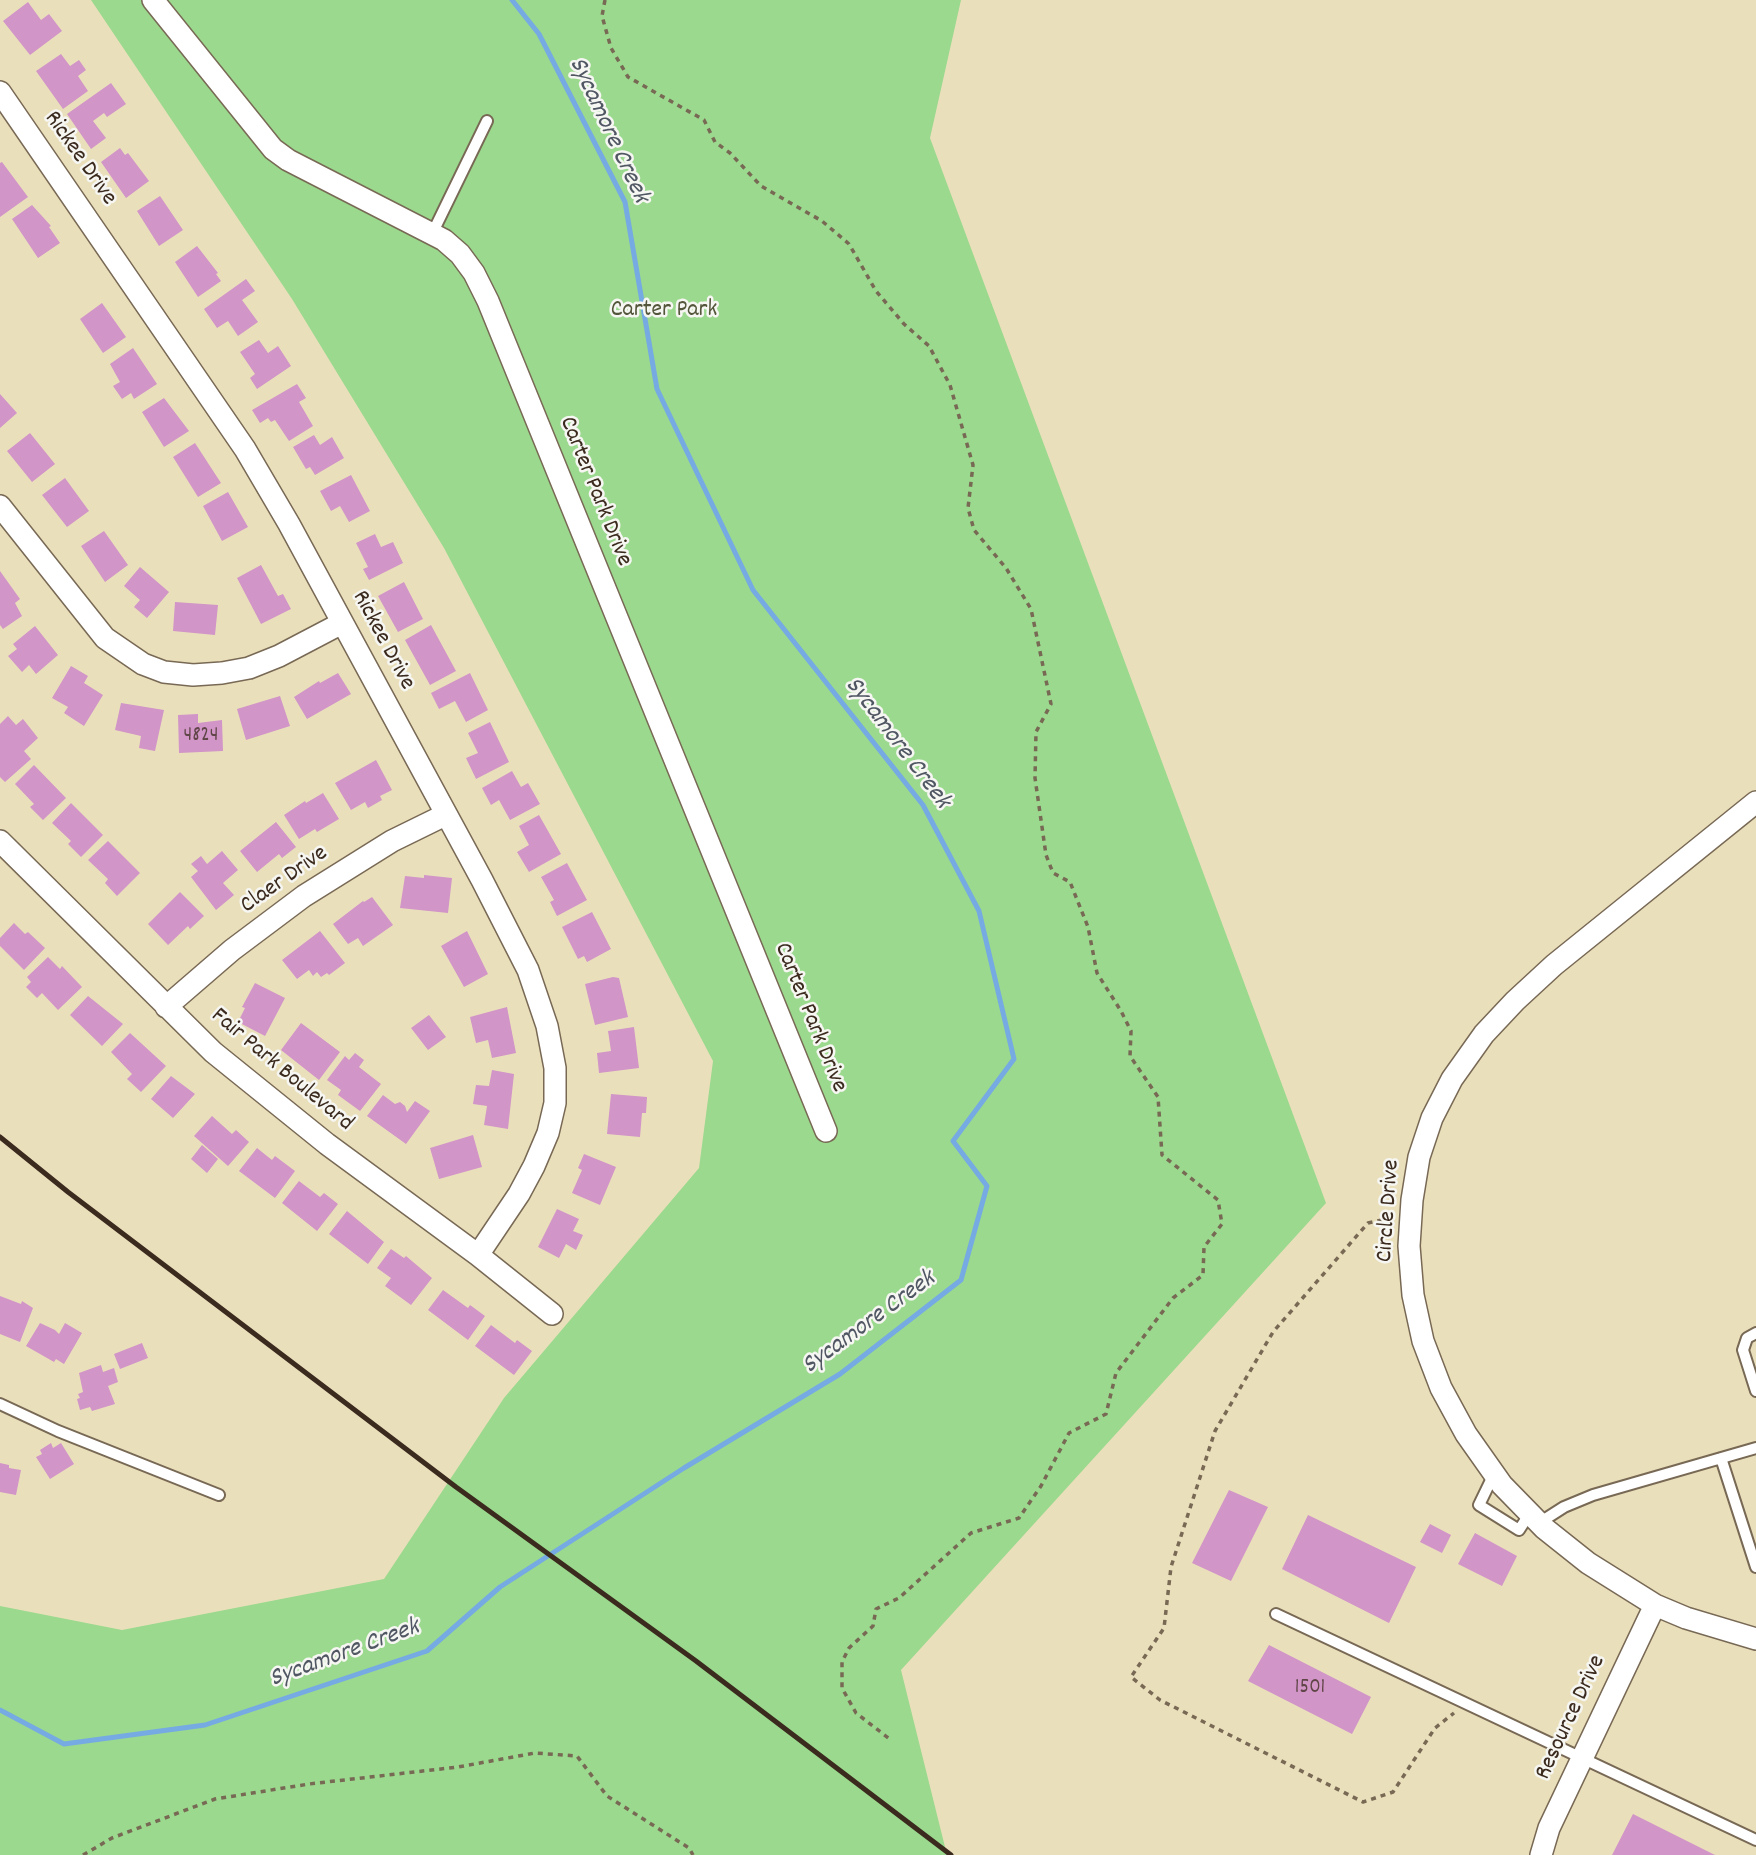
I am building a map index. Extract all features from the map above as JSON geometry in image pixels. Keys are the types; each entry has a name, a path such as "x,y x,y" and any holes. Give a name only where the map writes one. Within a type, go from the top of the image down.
{"street":[{"name":"Carter Park Drive","path":"153,0 273,149 288,160 444,240 460,254 474,273 826,1131"},
{"name":"Rickee Drive","path":"0,92 245,449 289,524 528,970 547,1026 555,1068 555,1103 548,1133 519,1194 478,1255"},
{"path":"0,506 106,638 143,664 164,672 193,675 248,668 279,656 342,623"},
{"name":"Circle Drive","path":"1756,802 1554,965 1484,1034 1452,1079 1432,1118 1419,1157 1409,1246 1413,1295 1423,1341 1441,1388 1466,1434 1494,1474 1535,1518 1588,1563 1655,1605 1686,1618 1756,1639"},
{"name":"Claer Drive","path":"166,1007 232,950 304,896 392,841 445,815"},
{"name":"Fair Park Boulevard","path":"0,841 213,1052 267,1098 478,1255 552,1314"},
{"name":"Resource Drive","path":"1541,1855 1549,1828 1655,1605"}],"lane":[{"path":"432,234 487,121"},
{"path":"1756,1333 1747,1338 1743,1350 1756,1391"},
{"path":"0,1404 58,1431 219,1495"},
{"path":"1494,1474 1479,1506 1519,1530 1535,1518 1593,1495 1756,1448"},
{"path":"1721,1458 1756,1567"},
{"path":"1276,1614 1756,1840"}],"path":[{"path":"605,0 602,16 611,48 628,76 704,120 715,142 730,153 761,186 822,221 849,244 876,291 904,324 929,346 950,385 973,465 968,508 974,530 1006,568 1031,609 1051,704 1036,732 1035,778 1046,855 1053,873 1070,882 1088,927 1097,973 1131,1031 1130,1056 1158,1097 1162,1155 1218,1199 1222,1224 1204,1247 1203,1275 1173,1298 1116,1373 1106,1414 1069,1433 1041,1486 1019,1518 971,1533 899,1598 876,1609 873,1626 849,1648 842,1662 842,1688 856,1713 891,1740"},
{"path":"1411,1215 1368,1223 1273,1332 1215,1431 1171,1567 1164,1628 1131,1677 1160,1700 1363,1802 1393,1792 1435,1728 1466,1703"},
{"path":"83,1855 111,1838 215,1799 309,1784 458,1767 535,1753 577,1756 607,1796 689,1848 693,1855"}],"green space":[{"name":"Carter Park","path":"91,0 961,0 930,138 1326,1203 901,1670 947,1855 0,1855 0,1606 122,1630 384,1579 504,1398 699,1168 713,1061 444,548 292,299"}],"building":[{"path":"28,2 41,20 49,14 62,31 30,55 3,21"},
{"path":"61,54 70,66 79,60 86,70 78,76 88,91 63,109 36,71"},
{"path":"111,83 126,104 107,117 104,113 93,121 106,138 91,149 67,114"},
{"path":"120,148 125,155 128,153 149,181 126,198 101,162"},
{"path":"2,162 28,197 0,217 0,163"},
{"path":"160,196 183,230 159,246 137,211"},
{"path":"32,205 51,226 49,227 60,243 38,258 12,219"},
{"path":"197,246 221,281 198,297 175,262"},
{"path":"246,279 255,291 242,300 258,322 238,336 228,321 217,328 204,309"},
{"path":"102,303 126,337 103,353 80,319"},
{"path":"259,340 268,353 278,346 291,366 257,389 250,378 255,374 240,352"},
{"path":"133,348 157,384 134,399 131,393 122,399 113,386 120,382 110,364"},
{"path":"297,384 306,398 299,402 313,426 289,441 275,420 271,422 268,418 260,423 252,410"},
{"path":"0,394 17,413 0,428"},
{"path":"164,398 189,431 164,447 142,412"},
{"path":"30,433 55,464 32,482 7,451"},
{"path":"314,435 320,445 332,437 344,458 315,475 310,467 306,469 293,447"},
{"path":"195,443 221,483 198,497 173,457"},
{"path":"351,475 370,511 349,522 340,506 331,511 320,491"},
{"path":"65,478 89,511 67,527 42,495"},
{"path":"228,492 248,527 222,541 203,506"},
{"path":"104,531 128,565 105,582 81,546"},
{"path":"375,534 381,547 393,542 403,563 369,580 363,569 368,567 356,543"},
{"path":"261,565 278,596 283,594 291,609 261,624 237,578"},
{"path":"140,567 169,592 147,618 134,607 140,600 124,586"},
{"path":"0,571 20,599 15,603 22,616 3,629 0,625"},
{"path":"404,582 423,619 398,632 378,596"},
{"path":"175,602 218,605 215,635 173,631"},
{"path":"431,625 456,671 430,685 405,640"},
{"path":"35,626 58,655 36,674 29,665 22,672 8,656 17,649 13,644"},
{"path":"71,666 88,676 84,683 103,695 84,726 64,713 68,707 52,698"},
{"path":"338,673 351,694 307,719 294,697"},
{"path":"470,673 488,710 466,722 455,701 439,709 431,693"},
{"path":"280,696 290,726 246,740 237,709"},
{"path":"121,703 164,710 155,751 139,748 141,736 115,730"},
{"path":"198,714 198,723 222,720 223,751 179,753 178,715"},
{"path":"8,716 16,725 23,719 38,738 24,751 31,759 5,782 0,777 0,724"},
{"path":"490,722 509,762 476,779 466,758 478,753 468,733"},
{"path":"376,760 392,790 380,796 382,800 368,808 365,802 351,810 335,783"},
{"path":"34,765 66,798 43,820 30,807 34,804 15,784"},
{"path":"512,771 521,787 528,783 540,804 510,820 499,800 491,805 482,788"},
{"path":"323,793 339,819 299,839 284,815"},
{"path":"71,803 103,835 81,857 68,844 71,841 52,823"},
{"path":"539,815 561,854 529,872 517,852 529,845 519,826"},
{"path":"276,822 296,847 282,858 279,854 257,872 240,851"},
{"path":"108,841 140,873 117,896 105,883 108,879 88,860"},
{"path":"222,851 238,870 223,883 234,895 216,910 191,877 198,871 191,864 201,856 207,864"},
{"path":"567,863 587,900 557,916 550,902 554,900 541,877"},
{"path":"424,875 452,878 448,913 400,908 405,876 424,878"},
{"path":"180,892 204,916 190,929 188,926 168,945 148,924"},
{"path":"372,897 393,925 363,946 358,938 348,944 333,924"},
{"path":"592,912 611,949 587,962 584,956 578,959 562,927"},
{"path":"14,923 45,948 24,970 0,946 0,938"},
{"path":"320,931 345,963 329,975 327,973 321,977 317,972 313,976 309,970 297,979 282,960"},
{"path":"467,931 488,974 464,987 441,946"},
{"path":"48,957 60,969 62,966 82,987 58,1010 42,993 37,998 26,987 31,982 27,977"},
{"path":"619,978 628,1017 595,1025 585,984"},
{"path":"255,983 285,998 265,1036 238,1022 245,1008 242,1007"},
{"path":"88,996 123,1024 102,1046 70,1015"},
{"path":"507,1007 516,1053 492,1058 488,1040 476,1043 470,1017"},
{"path":"429,1015 446,1037 428,1050 411,1028"},
{"path":"301,1023 340,1052 319,1080 281,1050"},
{"path":"634,1027 639,1068 599,1073 597,1053 611,1051 608,1031"},
{"path":"130,1033 166,1066 141,1092 127,1079 132,1074 111,1052"},
{"path":"355,1053 364,1060 359,1067 381,1084 360,1111 338,1095 341,1090 327,1080 345,1056 349,1060"},
{"path":"492,1070 514,1074 508,1129 484,1125 487,1106 473,1104 476,1085 489,1086"},
{"path":"171,1076 195,1094 173,1118 151,1099"},
{"path":"611,1094 647,1097 646,1113 642,1113 640,1137 607,1134"},
{"path":"383,1095 395,1104 400,1102 407,1112 415,1101 430,1111 406,1144 367,1116"},
{"path":"212,1116 232,1134 236,1130 249,1142 228,1166 194,1136"},
{"path":"473,1135 482,1167 439,1179 430,1148"},
{"path":"202,1145 218,1159 207,1173 191,1159"},
{"path":"257,1148 272,1160 275,1156 295,1171 275,1198 239,1171"},
{"path":"584,1154 616,1167 600,1205 572,1193 582,1170 578,1168"},
{"path":"299,1181 320,1197 324,1193 338,1204 317,1231 282,1203"},
{"path":"557,1209 579,1219 573,1231 583,1235 576,1250 566,1244 559,1258 538,1247"},
{"path":"347,1211 384,1242 368,1264 329,1234"},
{"path":"391,1249 404,1258 406,1256 432,1278 411,1305 385,1286 391,1278 377,1268"},
{"path":"443,1290 468,1308 470,1305 485,1316 468,1340 428,1310"},
{"path":"0,1296 21,1304 22,1301 33,1308 20,1342 0,1334"},
{"path":"40,1323 59,1334 65,1323 82,1333 64,1364 56,1359 54,1362 26,1346"},
{"path":"491,1325 515,1343 517,1340 532,1351 514,1375 475,1346"},
{"path":"142,1343 148,1358 120,1369 114,1354"},
{"path":"101,1365 103,1372 114,1368 118,1382 108,1386 115,1404 92,1411 90,1407 80,1410 77,1399 80,1398 78,1394 83,1392 79,1373"},
{"path":"51,1443 53,1448 61,1443 74,1464 50,1479 36,1457 42,1454 40,1450"},
{"path":"0,1463 21,1470 16,1495 0,1492"},
{"path":"1229,1490 1268,1507 1231,1581 1192,1563"},
{"path":"1308,1515 1416,1567 1389,1623 1282,1569"},
{"path":"1430,1524 1451,1535 1442,1553 1420,1542"},
{"path":"1475,1533 1517,1556 1502,1586 1458,1564"},
{"path":"1269,1645 1371,1697 1352,1734 1248,1681"},
{"path":"1633,1814 1715,1855 1612,1855"}],"waterway":[{"name":"Sycamore Creek","path":"0,1710 64,1744 205,1725 427,1651 500,1587 684,1468 840,1374 961,1280 987,1186 953,1141 1014,1059 979,911 923,805 753,590 657,389 625,202 539,34 512,0"}],"railway":[{"path":"0,1137 68,1192 456,1487 696,1661 951,1855"}]}
